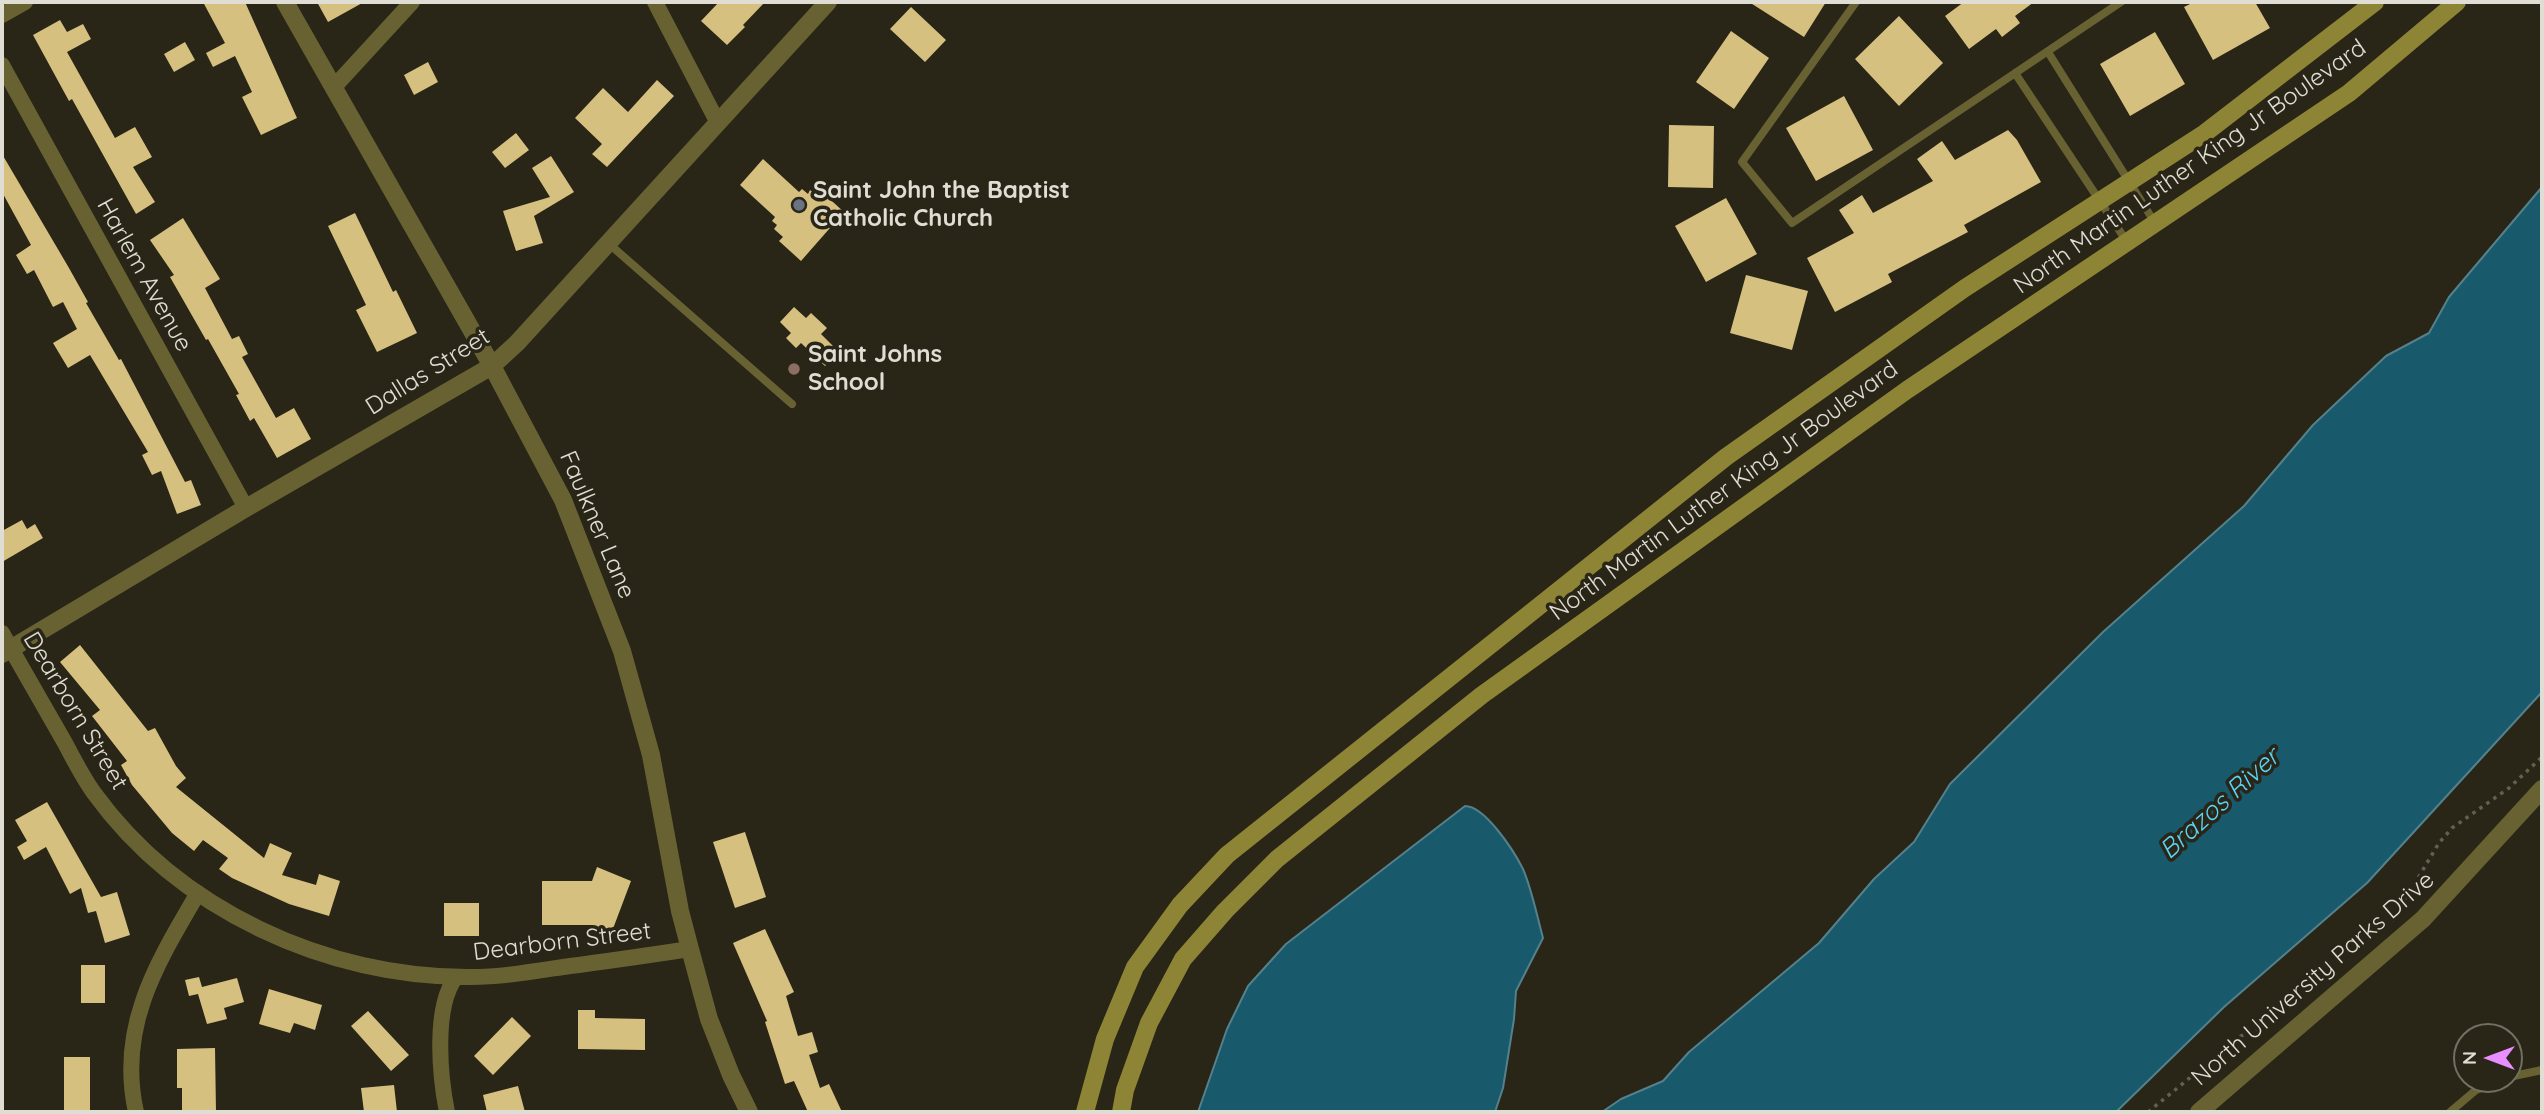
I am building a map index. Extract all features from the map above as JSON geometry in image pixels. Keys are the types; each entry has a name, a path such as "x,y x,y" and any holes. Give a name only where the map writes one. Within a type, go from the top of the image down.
{"main road":[{"name":"North Martin Luther King Jr Boulevard","path":"1085,1112 1105,1039 1135,967 1180,905 1227,855 1726,457 1965,288 2205,133 2375,2"},
{"name":"North Martin Luther King Jr Boulevard","path":"1121,1112 1125,1090 1149,1023 1183,959 1225,911 1278,859 1482,695 1907,390 2349,93 2457,2"}],"street":[{"path":"2,15 25,2"},
{"name":"Faulkner Lane","path":"285,2 492,366 563,500 622,651 652,755 680,911 709,1019 749,1112"},
{"path":"334,86 412,2"},
{"path":"654,2 718,123"},
{"name":"Dallas Street","path":"5,645 492,366 828,2"},
{"name":"Harlem Avenue","path":"2,65 246,508"},
{"name":"Dearborn Street","path":"5,645 93,792 144,849 198,893 273,935 319,953 358,964 406,973 456,977 513,975 690,949"},
{"name":"North University Parks Drive","path":"2199,1112 2423,919 2542,789"},
{"path":"136,1112 132,1061 138,1014 145,990 160,958 198,893"},
{"path":"447,1112 440,1056 441,1032 448,988 456,977"}],"lane":[{"path":"1856,2 1742,162 1792,223 2121,2"},
{"path":"2048,51 2155,223"},
{"path":"2015,73 2127,242"},
{"path":"608,243 792,404"},
{"path":"2523,1074 2542,1070"},
{"path":"2450,1112 2472,1093"}],"path":[{"path":"2391,923 2439,843 2452,828 2510,788 2542,758"},
{"path":"2301,1000 2322,976 2348,959"},
{"path":"2148,1112 2241,1036 2275,1022"}],"water":[{"name":"Brazos River","path":"2542,187 2542,692 2367,883 2224,1007 2116,1112 1602,1112 1621,1099 1663,1081 1689,1052 1819,943 1874,879 1914,842 1950,784 2103,632 2244,506 2313,425 2386,356 2429,333 2449,297"},
{"path":"1465,806 1473,808 1490,821 1519,861 1529,886 1543,938 1516,991 1503,1088 1495,1112 1198,1112 1227,1029 1248,986 1286,944"}],"building":[{"path":"203,2 245,2 297,118 261,135 242,97 252,92 235,56 213,67 206,53 225,43"},
{"path":"317,2 364,2 328,22"},
{"path":"719,2 765,2 727,45 701,21"},
{"path":"1749,2 1826,2 1804,37"},
{"path":"1964,2 2034,2 2015,16 2020,23 2002,37 1996,29 1969,49 1945,16"},
{"path":"2194,2 2255,2 2270,28 2213,60 2184,7"},
{"path":"911,7 946,40 925,62 890,29"},
{"path":"1899,16 1943,63 1899,106 1855,59"},
{"path":"60,20 67,32 83,24 91,39 67,52 115,138 135,127 152,157 133,167 155,202 136,214 33,35"},
{"path":"1731,31 1769,58 1734,109 1696,82"},
{"path":"2155,32 2185,84 2130,116 2100,64"},
{"path":"185,42 195,60 174,72 164,54"},
{"path":"428,62 438,82 414,95 404,75"},
{"path":"657,80 674,96 607,167 592,154 602,144 575,118 603,88 628,112"},
{"path":"1844,96 1873,150 1816,181 1786,128"},
{"path":"1669,125 1714,126 1713,188 1668,187"},
{"path":"2008,130 2017,140 2041,182 1964,225 1968,232 1888,274 1892,282 1835,312 1807,258 1854,233 1839,210 1862,195 1873,213 1933,181 1917,159 1942,141 1955,160"},
{"path":"516,133 529,150 505,168 492,152"},
{"path":"2,154 119,360 121,359 185,482 191,480 201,505 177,514 161,471 152,475 142,455 148,452 90,355 68,368 53,343 77,329 63,302 53,307 34,270 27,274 16,255 31,245 2,192"},
{"path":"551,156 574,192 534,216 543,243 516,251 503,211 550,197 532,168"},
{"name":"Saint John the Baptist Catholic Church","path":"763,159 799,192 802,189 808,194 810,190 819,198 823,193 844,212 801,261 779,241 783,237 774,229 777,225 772,221 775,217 740,185"},
{"path":"1726,198 1757,254 1706,282 1675,226"},
{"path":"355,213 393,292 396,290 417,333 377,352 356,310 366,305 328,226"},
{"path":"183,218 220,279 205,288 232,339 239,336 248,354 242,357 276,418 294,408 311,439 277,458 254,418 250,421 236,395 239,394 170,277 174,275 150,240"},
{"path":"1746,275 1808,291 1792,350 1730,333"},
{"path":"794,307 806,318 811,313 827,328 821,334 839,352 825,366 801,343 796,348 786,338 791,333 780,322"},
{"path":"22,520 27,529 35,524 43,538 2,562 2,531"},
{"path":"80,645 148,731 155,728 176,766 186,778 176,787 264,858 270,843 292,853 282,875 316,885 319,874 340,881 329,916 289,904 232,878 219,869 228,858 203,840 194,851 172,833 132,785 121,765 127,761 92,716 100,710 60,662"},
{"path":"47,802 101,897 117,892 130,935 105,943 96,911 88,913 81,888 70,894 46,847 24,860 17,847 27,841 15,820"},
{"path":"745,832 766,897 735,908 713,842"},
{"path":"597,867 631,881 611,934 590,925 542,925 542,881 592,881"},
{"path":"444,903 479,903 479,936 444,936"},
{"path":"765,929 794,992 786,996 798,1036 812,1032 818,1052 809,1055 820,1088 829,1084 842,1112 808,1112 794,1081 785,1084 765,1022 767,1021 733,943"},
{"path":"81,965 105,965 105,1003 81,1003"},
{"path":"199,977 202,987 237,978 244,1002 224,1008 227,1019 207,1024 198,994 189,996 185,980"},
{"path":"269,989 322,1005 315,1030 294,1023 290,1033 259,1024"},
{"path":"578,1010 595,1010 595,1018 645,1019 645,1050 578,1049"},
{"path":"368,1011 409,1055 391,1071 351,1026"},
{"path":"512,1017 531,1036 493,1075 474,1056"},
{"path":"215,1048 216,1112 182,1112 182,1088 177,1088 177,1049"},
{"path":"64,1057 90,1057 90,1112 64,1112"},
{"path":"394,1085 397,1112 364,1112 361,1088"},
{"path":"518,1086 525,1112 487,1112 483,1095"}],"place":[{"name":"Saint John the Baptist Catholic Church","path":"799,205"},
{"name":"Saint Johns School","path":"794,369"}]}
